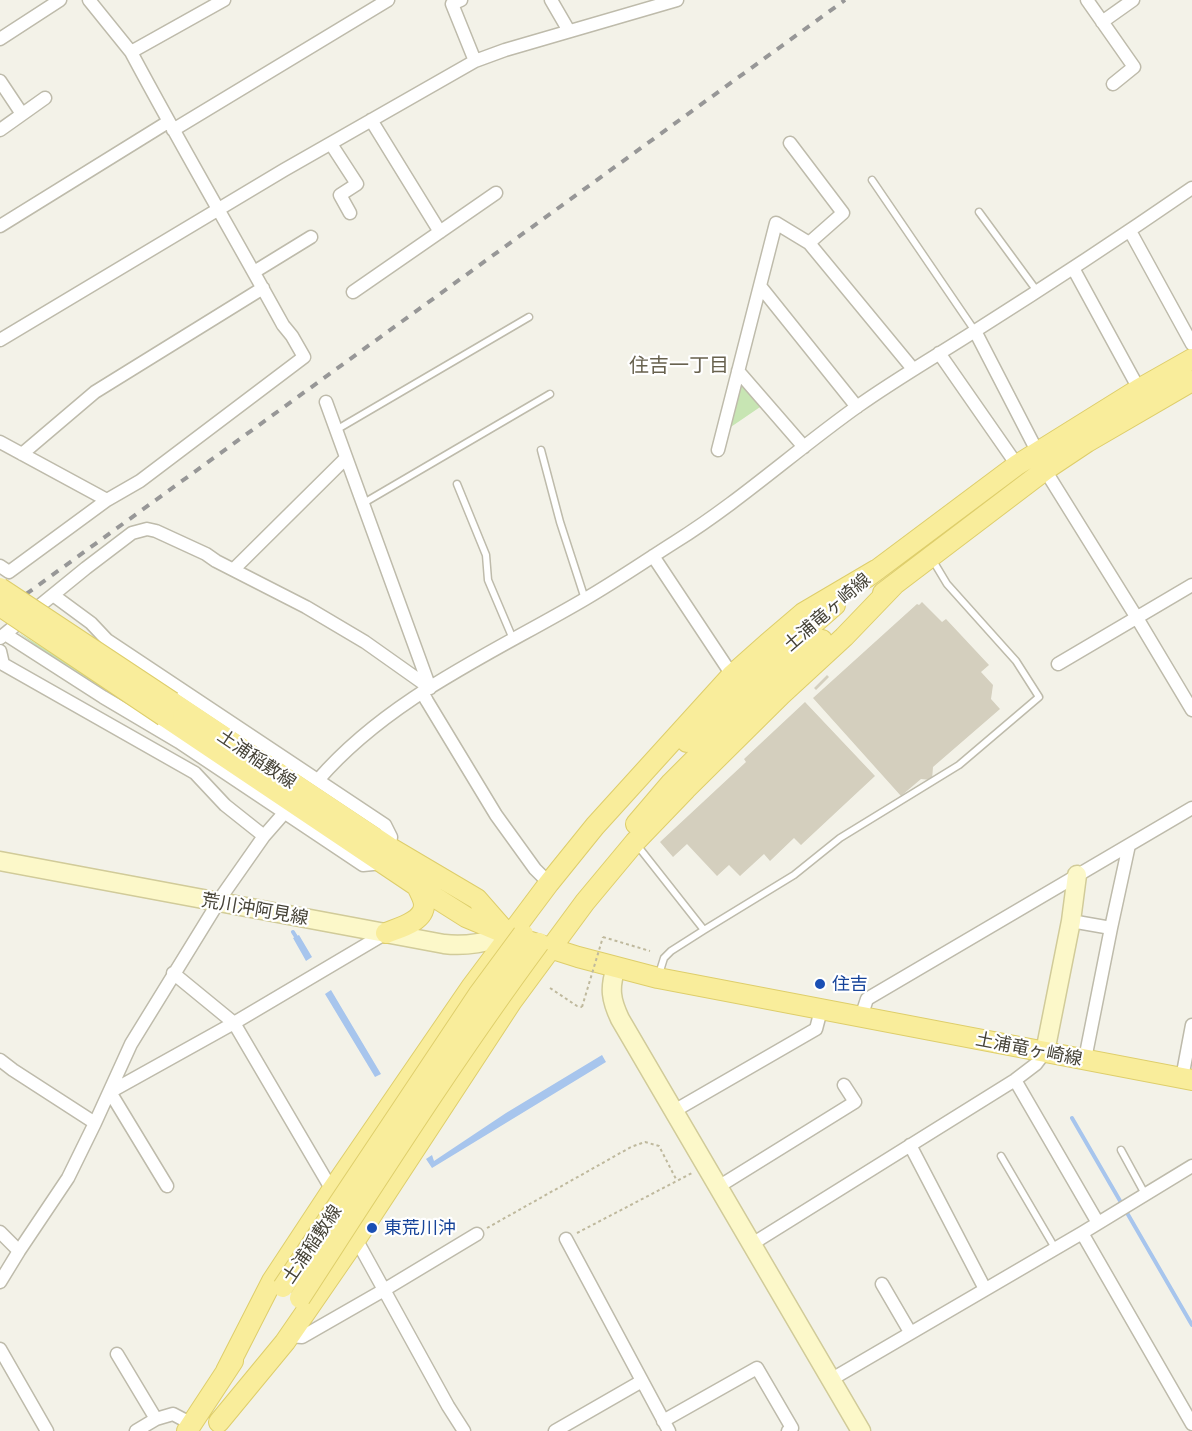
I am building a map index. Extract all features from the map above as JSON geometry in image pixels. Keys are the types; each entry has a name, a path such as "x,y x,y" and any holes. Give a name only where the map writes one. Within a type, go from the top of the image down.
{"main road":[{"name":"土浦竜ヶ崎線","path":"1187,1079 658,978 616,968 530,940 553,892 656,773 762,681 876,570 1037,451 1192,359"},
{"name":"土浦竜ヶ崎線","path":"762,681 894,585 1045,470 1087,442 1192,381"},
{"path":"216,1427 289,1336 356,1239 512,1001 549,882 595,826 732,675 803,613 876,570"},
{"path":"226,1371 272,1281 472,986 530,940 585,902 635,842 894,585"},
{"name":"土浦稲敷線","path":"0,588 168,709 387,855 477,899 530,940"},
{"name":"土浦稲敷線","path":"0,606 168,709"},
{"name":"土浦稲敷線","path":"387,855 417,886 466,917 530,940"},
{"path":"386,933 413,921 421,914 424,904 417,886"},
{"name":"土浦稲敷線","path":"189,1427 478,995 530,940"},
{"name":"土浦稲敷線","path":"216,1427 426,1104 493,1006 530,940"}],"street":[{"path":"0,39 60,0"},
{"path":"0,566 9,572 107,500 140,481 304,357 283,325 131,52 89,0"},
{"path":"131,52 224,0"},
{"path":"0,226 388,0"},
{"path":"461,0 452,4 475,61"},
{"path":"551,0 569,31"},
{"path":"0,340 475,61 505,50 677,0"},
{"path":"1087,0 1134,68 1113,84"},
{"path":"1102,22 1133,0"},
{"path":"0,81 22,114"},
{"path":"0,130 45,98"},
{"path":"371,120 440,232"},
{"path":"790,143 843,213 809,243"},
{"path":"331,144 357,184 340,195 350,213"},
{"path":"318,780 369,731 426,690 585,599 691,532 857,407 1130,231 1192,188"},
{"path":"353,292 496,193"},
{"path":"718,450 776,223 809,243 913,369"},
{"path":"1130,231 1192,344"},
{"path":"254,272 311,237"},
{"path":"1073,268 1139,389"},
{"path":"760,286 857,407"},
{"path":"21,454 94,392 263,288"},
{"path":"975,331 1045,470 1192,710"},
{"path":"939,353 1017,465"},
{"path":"738,371 804,447"},
{"path":"326,402 426,690 427,702 496,815 535,869 549,882"},
{"path":"0,442 107,500"},
{"path":"234,569 346,458"},
{"path":"53,595 91,623 107,640 385,825 391,837 387,855 363,865 179,742 2,636 86,568 132,533 147,529 207,554 216,561 306,607 365,642 426,690"},
{"path":"652,556 732,675"},
{"path":"1058,663 1192,585"},
{"path":"1,660 195,773 225,805 264,836"},
{"path":"169,758 179,742"},
{"path":"189,770 199,755"},
{"path":"861,1017 867,999 1192,808"},
{"path":"0,1282 68,1178 131,1044 173,973 218,902 264,836 285,812"},
{"path":"1085,1059 1129,845"},
{"name":"荒川沖阿見線","path":"0,861 455,945 530,940"},
{"path":"752,1244 1015,1080 1036,1064 1045,1052 1071,921 1077,875"},
{"path":"1071,921 1111,928"},
{"path":"110,1092 234,1023 386,933"},
{"path":"616,968 611,990 613,1005 620,1019 861,1431"},
{"path":"173,973 234,1023 332,1190"},
{"path":"674,1112 816,1029 821,1010"},
{"path":"1187,1079 1192,1025"},
{"path":"0,1060 95,1123"},
{"path":"1015,1080 1098,1223"},
{"path":"718,1187 855,1102 844,1085"},
{"path":"110,1092 167,1186"},
{"path":"910,1145 985,1289"},
{"path":"832,1379 1191,1169"},
{"path":"0,1232 19,1251"},
{"path":"1082,1233 1192,1424"},
{"path":"289,1336 302,1337 477,1234"},
{"path":"356,1239 464,1431"},
{"path":"566,1239 666,1426 757,1368 792,1428 788,1431"},
{"path":"882,1284 910,1332"},
{"path":"0,1349 47,1431"},
{"path":"117,1354 156,1419"},
{"path":"555,1431 642,1381"},
{"path":"136,1431 156,1419 173,1414 189,1427"}],"lane":[{"path":"872,180 975,331"},
{"path":"979,212 1037,291"},
{"path":"336,430 529,317"},
{"path":"362,504 550,394"},
{"path":"541,450 560,522 585,599"},
{"path":"457,484 486,555 488,580 513,639"},
{"path":"658,978 664,958 671,951 794,875 840,838 959,765 1039,697 1016,661 947,584 930,557"},
{"path":"635,842 704,930"},
{"path":"1121,1150 1145,1194"},
{"path":"1001,1156 1054,1248"}],"path":[{"path":"550,988 582,1007 603,937 650,951"},
{"path":"477,1234 631,1147 645,1142 659,1146 676,1181"},
{"path":"566,1239 705,1166"}],"green space":[{"path":"738,371 766,403 722,433"},
{"path":"16,631 106,687 100,692"}],"water":[{"path":"299,935 312,957 306,961 293,938"},
{"path":"331,990 381,1074 375,1077 325,994"},
{"path":"602,1055 606,1062 432,1168 426,1159 432,1155 434,1161 506,1113"}],"building":[{"path":"922,602 942,622 946,619 989,665 981,672 993,685 991,699 1000,709 933,767 932,780 921,779 901,796 813,698 917,604"},
{"path":"827,675 829,677 816,690 814,688"},
{"path":"805,702 875,776 801,845 794,838 770,861 764,854 740,876 729,865 717,876 687,844 673,857 660,842 746,762 744,759"}],"waterway":[{"path":"293,932 298,940"},
{"path":"1072,1118 1192,1325"}],"railway":[{"path":"0,613 845,0"}],"place":[{"name":"住吉","path":"820,984"},
{"name":"東荒川沖","path":"372,1228"}],"district":[{"name":"住吉一丁目","path":"679,365"}]}
